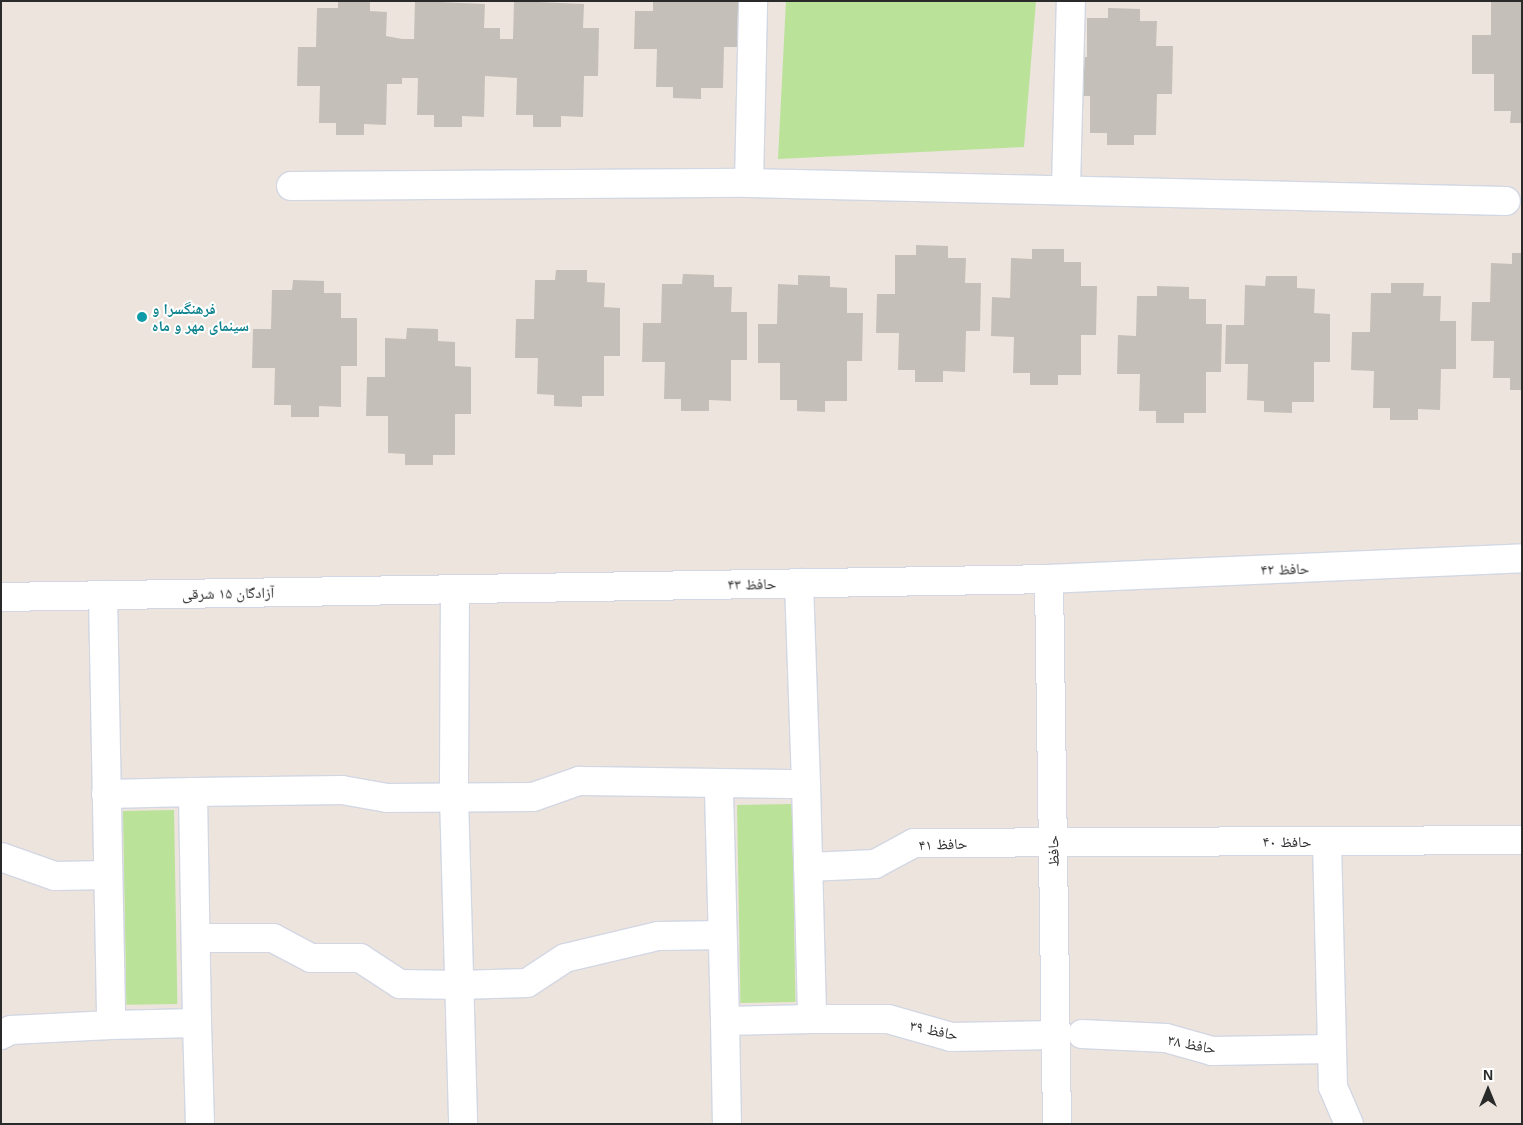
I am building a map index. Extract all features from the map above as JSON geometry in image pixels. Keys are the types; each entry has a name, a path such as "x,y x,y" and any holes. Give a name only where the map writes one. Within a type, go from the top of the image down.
{"street":[{"path":"749,182 753,1"},
{"path":"1066,187 1070,1"},
{"path":"292,186 749,182 1066,187 1506,202"},
{"name":"حافظ ۴۲","path":"1049,579 1522,558"},
{"name":"حافظ ۴۳","path":"455,589 1049,579"},
{"name":"حافظ","path":"1049,579 1053,842 1069,1034 1057,1124"},
{"path":"799,583 812,1019"},
{"path":"455,589 454,796 463,1124"},
{"name":"آزادگان ۱۵ شرقی","path":"1,597 455,589"},
{"path":"103,595 111,1025"},
{"path":"106,794 342,790 387,798 454,796 533,797 578,781 719,786 806,784"},
{"path":"719,786 726,1124"},
{"path":"193,792 200,1124"},
{"name":"حافظ ۴۰","path":"1053,842 1522,840"},
{"name":"حافظ ۴۱","path":"808,867 875,864 914,843 1053,842"},
{"path":"1327,842 1333,1087 1350,1124"},
{"path":"1,857 55,876 108,875"},
{"path":"196,938 273,938 311,958 360,958 400,984 459,985 527,983 565,958 658,936 722,935"},
{"name":"حافظ ۳۹","path":"725,1021 888,1019 951,1037 1069,1034"},
{"path":"1,1035 11,1030 198,1023"},
{"name":"حافظ ۳۸","path":"1069,1034 1166,1038 1212,1051 1332,1049"}],"green space":[{"path":"786,1 1036,1 1024,147 778,159"},
{"path":"792,804 795,1002 740,1003 737,805"},
{"path":"174,810 177,1004 126,1005 123,811"}],"building":[{"path":"338,1 370,1 370,11 387,12 386,36 402,39 414,39 415,1 485,4 484,28 500,28 500,39 513,39 514,1 584,4 583,28 599,28 598,76 584,76 583,117 561,116 561,127 533,127 533,115 516,115 517,78 485,76 484,117 462,116 462,127 434,127 434,115 417,115 418,78 402,78 402,84 387,84 386,125 364,124 364,135 336,135 336,123 319,123 320,86 297,86 298,47 316,47 317,8 338,8"},
{"path":"653,1 739,1 739,47 724,47 723,88 701,88 701,99 673,98 673,87 656,87 657,49 634,49 635,11 653,11"},
{"path":"1491,1 1522,1 1522,123 1510,123 1511,111 1494,111 1494,74 1472,74 1472,35 1491,35"},
{"path":"1108,8 1140,9 1140,21 1157,21 1156,46 1173,46 1172,94 1157,94 1156,135 1134,135 1134,145 1107,145 1107,133 1090,133 1090,96 1068,96 1068,57 1087,57 1087,18 1108,18"},
{"path":"916,245 948,246 948,258 966,258 965,283 981,283 980,331 966,331 965,372 943,371 943,382 915,382 915,370 898,370 899,333 876,333 877,294 895,294 895,255 916,255"},
{"path":"1032,249 1064,249 1064,262 1081,262 1081,286 1097,286 1096,335 1081,335 1081,375 1058,375 1058,385 1030,385 1030,373 1013,373 1014,337 991,336 992,297 1010,298 1011,258 1032,259"},
{"path":"1512,253 1522,253 1522,390 1510,390 1510,378 1493,378 1494,341 1471,341 1472,302 1490,302 1491,263 1512,264"},
{"path":"556,270 587,270 587,282 605,283 604,307 620,308 620,356 604,356 604,396 582,396 582,407 554,406 554,395 537,394 538,358 515,358 516,319 534,319 535,280 555,280"},
{"path":"683,274 714,275 714,287 732,287 731,312 747,312 747,360 731,360 731,401 709,400 709,411 681,411 681,399 664,399 665,362 642,362 643,323 661,323 662,284 682,284"},
{"path":"798,275 830,276 830,287 847,288 847,313 863,313 862,361 847,361 847,401 825,401 825,412 797,411 797,400 780,400 780,363 758,363 758,324 777,324 778,284 798,285"},
{"path":"1266,276 1297,276 1297,288 1315,289 1314,313 1330,314 1330,362 1314,362 1314,402 1292,402 1292,413 1264,412 1264,401 1247,400 1248,364 1225,364 1226,325 1244,325 1245,285 1265,286"},
{"path":"293,280 324,281 324,293 341,293 341,318 357,318 357,366 341,366 341,407 319,406 319,417 291,417 291,405 274,405 275,368 252,368 253,329 271,329 272,290 292,290"},
{"path":"1391,283 1424,283 1423,296 1441,296 1440,321 1456,321 1456,369 1441,369 1440,410 1418,409 1418,420 1390,420 1390,408 1373,408 1374,371 1351,370 1352,332 1370,332 1371,293 1391,293"},
{"path":"1157,286 1189,287 1189,299 1206,299 1206,324 1222,324 1221,372 1206,372 1206,413 1184,413 1184,423 1156,423 1156,411 1139,411 1140,374 1117,374 1118,335 1136,336 1137,296 1157,296"},
{"path":"407,328 438,329 438,341 455,342 455,366 471,367 471,414 455,414 455,455 433,455 433,465 405,465 405,454 388,453 388,416 366,416 367,377 385,377 385,338 406,339"}],"place":[{"name":"فرهنگسرا و سینمای مهر و ماه","path":"142,317"}]}
